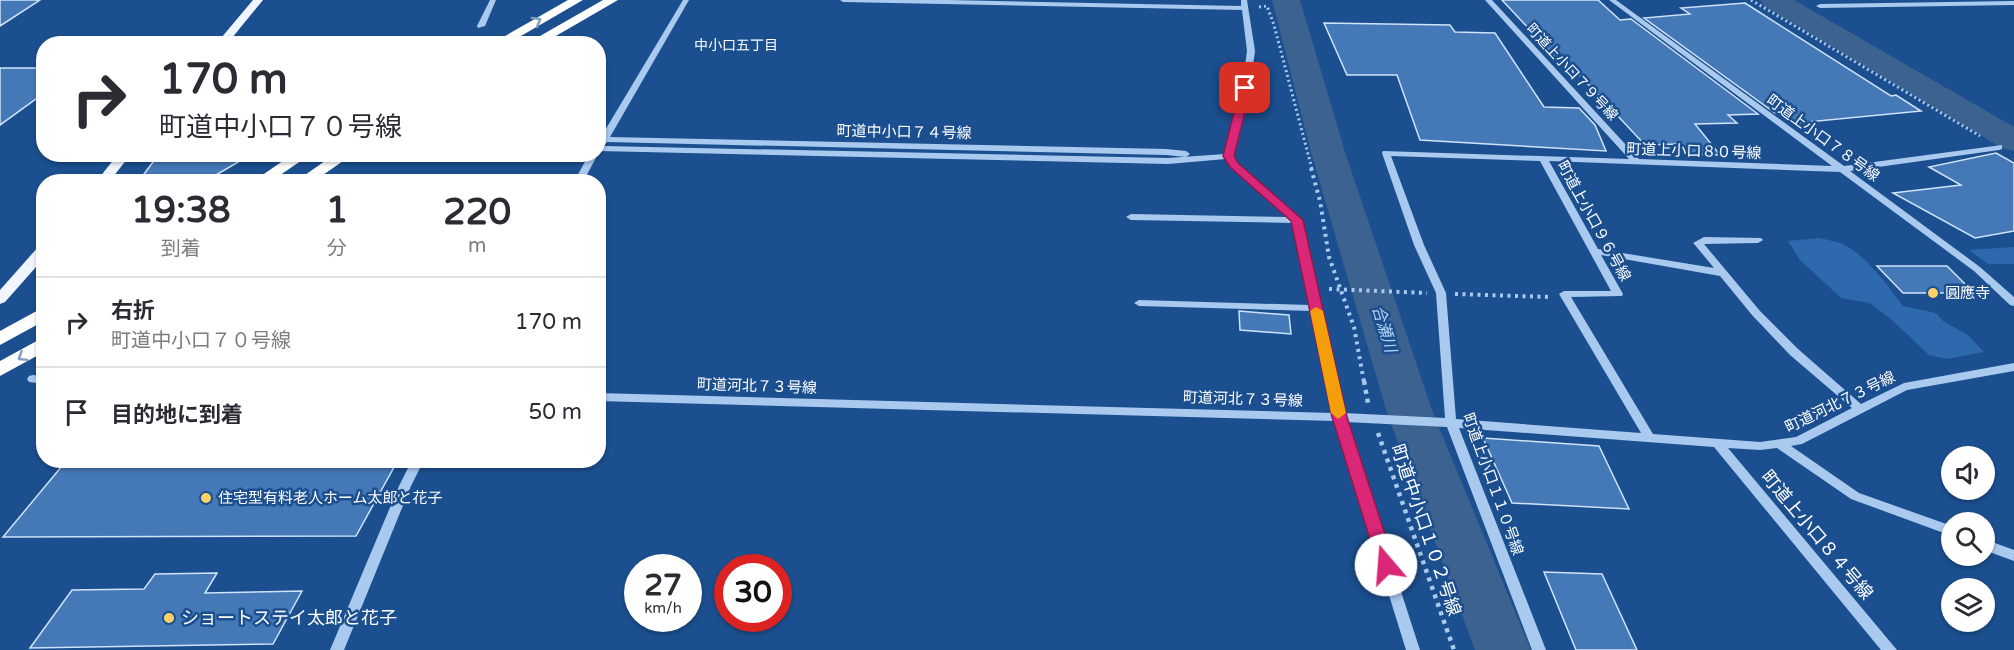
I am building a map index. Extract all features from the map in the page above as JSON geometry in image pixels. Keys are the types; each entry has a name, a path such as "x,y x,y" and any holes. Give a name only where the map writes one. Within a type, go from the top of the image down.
{"highway":[{"path":"512,36 577,0"},
{"path":"547,36 612,0"},
{"path":"272,174 291,162"},
{"path":"315,174 333,162"},
{"path":"0,339 36,318"},
{"path":"0,370 36,348"}],"main road":[{"path":"227,36 258,0"},
{"path":"109,174 118,162"},
{"path":"0,299 36,258"}],"street":[{"path":"481,26 493,0"},
{"path":"606,131 686,0"},
{"path":"843,0 1245,4 1251,51 1242,107 1228,156 1234,165 1297,220 1339,417 1413,650"},
{"name":"町道上小口７９号線","path":"1488,0 1637,162"},
{"name":"町道上小口７８号線","path":"1612,0 1977,269 2014,303"},
{"path":"1811,1 1922,0"},
{"path":"1820,6 2014,3"},
{"name":"町道中小口７４号線","path":"606,139 1166,152 1208,158"},
{"name":"町道上小口８０号線","path":"1386,153 1842,169 2000,147"},
{"name":"町道中小口７４号線","path":"606,148 1168,161 1228,156"},
{"name":"町道上小口１１０号線","path":"1386,153 1419,245 1440,293 1446,422 1539,650"},
{"name":"町道上小口９６号線","path":"1543,159 1618,294 1564,294 1567,298"},
{"path":"1131,217 1297,220"},
{"path":"1758,240 1704,240 1698,243 1756,313 1794,352 1859,408"},
{"path":"1594,250 1723,273"},
{"path":"1567,298 1650,438"},
{"path":"1139,303 1316,308"},
{"name":"町道河北７３号線","path":"606,396 1339,417 1446,422 1760,446 1798,441 1904,387 2014,367"},
{"name":"町道上小口８４号線","path":"1717,443 1890,650"},
{"path":"1781,445 1855,496 1941,527"},
{"path":"337,650 414,468"},
{"path":"1995,548 2014,556"}],"path":[{"path":"1751,0 2000,147"},
{"path":"1245,4 1268,6 1274,25 1320,201 1329,257 1354,327 1373,419"},
{"path":"1329,290 1567,298"},
{"name":"町道中小口１０２号線","path":"1373,419 1454,650"}],"shaded area":[{"path":"1819,238 1840,243 1852,249 1876,272 1903,306 1936,313 1943,321 1968,335 1984,352 1947,359 1929,355 1870,303 1841,298 1800,260 1788,241"},
{"path":"2014,247 2014,264 1988,264 1969,250"}],"building":[{"path":"0,0 40,0 0,26"},
{"path":"1502,0 1598,0 1620,20 1631,19 1758,114 1728,115 1737,123 1695,124 1720,155 1686,154 1678,144 1645,145 1571,66 1575,78"},
{"path":"1745,3 1891,96 1896,95 1921,111 1797,123 1783,113 1775,113 1644,18 1690,14 1681,8"},
{"path":"1324,23 1450,25 1455,32 1495,33 1544,107 1579,108 1595,125 1606,151 1420,140 1397,75 1347,75"},
{"path":"0,68 36,68 36,99 0,125"},
{"path":"1996,153 2014,163 2014,231 1975,238 1893,193 1961,185 1929,167"},
{"path":"153,162 238,162 218,174 144,174"},
{"path":"1877,266 1947,266 1974,293 1903,293"},
{"path":"1239,311 1289,315 1291,334 1240,330"},
{"path":"1483,438 1599,446 1629,509 1512,503"},
{"name":"住宅型有料老人ホーム太郎と花子","path":"60,468 394,468 356,536 3,537"},
{"path":"1544,572 1602,574 1637,650 1576,650"},
{"name":"ショートステイ太郎と花子","path":"217,573 205,593 302,591 273,644 30,648 72,590 144,589 155,574"}],"waterway":[{"name":"合瀬川","path":"1286,0 1328,152 1410,413 1503,650"},
{"path":"1774,0 2014,141"}],"slow traffic":[{"path":"1316,311 1338,413"}],"place":[{"name":"圓應寺","path":"1933,293"},
{"name":"住宅型有料老人ホーム太郎と花子","path":"206,498"},
{"name":"ショートステイ太郎と花子","path":"169,618"}],"district":[{"name":"中小口五丁目","path":"736,45"}],"route":[{"path":"1245,88 1228,156 1234,165 1297,220 1339,417 1386,565"}]}
